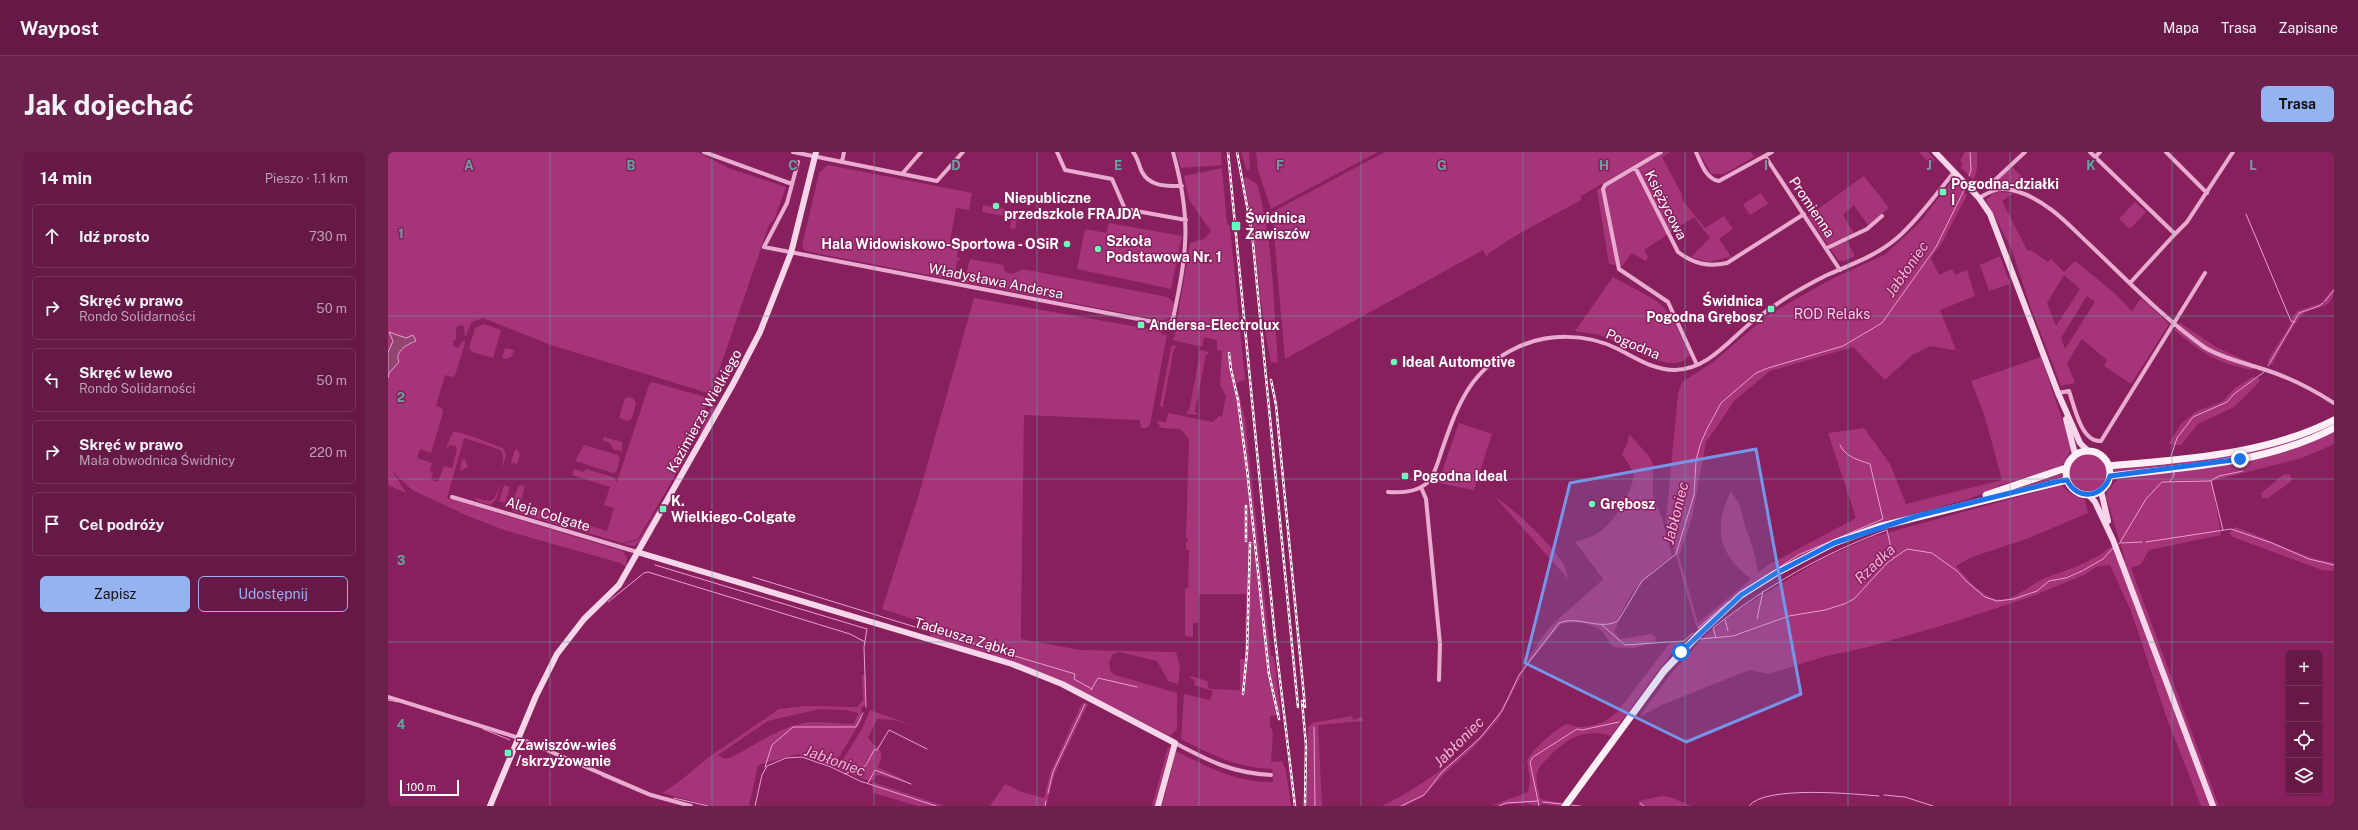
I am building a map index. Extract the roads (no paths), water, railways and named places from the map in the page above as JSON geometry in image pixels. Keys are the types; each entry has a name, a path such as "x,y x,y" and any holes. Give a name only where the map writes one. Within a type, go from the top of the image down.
{"main road":[{"path":"2109,466 2209,456 2259,447 2285,440 2334,420"},
{"path":"2110,476 2240,459 2289,446 2334,428"},
{"path":"1966,504 1996,491 2066,468 2076,454 2087,450 2100,454 2109,466 2110,476 2101,491 2089,495 2078,493 2067,480 2066,468"},
{"path":"1565,806 1664,671 1699,634 1741,595 1776,573 1834,543 1878,527 2067,480"}],"street":[{"path":"704,152 792,184"},
{"path":"792,152 816,155 842,162 937,181 963,152"},
{"path":"842,162 844,152"},
{"path":"902,174 921,152"},
{"path":"1057,152 1066,170 1112,179 1125,209 1186,220 1182,186 1172,152"},
{"path":"1133,152 1142,172 1149,181 1157,184 1182,186"},
{"path":"1661,152 1605,185 1603,189 1619,269 1668,302 1697,365"},
{"path":"1696,152 1707,173 1714,180 1719,181 1772,152"},
{"path":"1935,152 1979,198 1990,214 2058,392 2080,443 2087,450"},
{"path":"1992,190 1995,180 2025,152"},
{"path":"2090,152 2175,234"},
{"path":"2095,157 2100,152"},
{"path":"2166,152 2207,193"},
{"path":"2130,283 2187,222 2233,152"},
{"name":"Kazimierza Wielkiego","path":"490,806 557,654 584,619 619,585 733,384 760,332 791,253 816,155"},
{"name":"Promienna","path":"1765,156 1827,248 1840,270"},
{"path":"791,253 764,247 782,213 798,162"},
{"name":"Księżycowa","path":"1635,167 1678,252 1688,260 1701,265 1715,266 1727,263 1804,214"},
{"name":"Pogodna","path":"1421,486 1429,480 1435,469 1458,405 1475,378 1497,359 1522,345 1561,337 1585,338 1616,348 1658,368 1678,370 1697,365 1707,360 1754,321 1791,294 1883,249 1900,236 1954,172"},
{"path":"1979,198 1992,190 2000,189 2019,192 2047,207 2174,323 2205,348 2245,364 2293,380 2334,403"},
{"path":"1827,248 1867,229 1882,216"},
{"name":"Władysława Andersa","path":"791,253 1164,324 1172,321 1185,257 1186,220"},
{"path":"2058,392 2069,391 2082,427 2090,439 2095,442 2101,441 2205,273"},
{"path":"2058,392 2076,454"},
{"path":"1388,492 1407,492 1421,486 1426,499 1440,644 1439,680"},
{"path":"2101,491 2113,540"},
{"path":"2089,495 2095,502 2113,540 2213,806"},
{"name":"Aleja Colgate","path":"452,497 638,552"},
{"name":"Tadeusza Ząbka","path":"638,552 1012,664 1062,684 1225,768 1252,774 1271,775"},
{"path":"388,697 519,738 651,795 691,806"},
{"path":"1158,806 1175,743"}],"waterway":[{"name":"Jabłoniec","path":"1969,176 1971,170 1970,152"},
{"name":"Jabłoniec","path":"1401,806 1424,795 1442,772 1480,738 1502,711 1519,675 1559,623 1574,621 1596,624 1611,624 1618,621 1642,581 1676,554 1694,495 1696,461 1700,445 1721,403 1756,373 1768,368 1843,346 1882,323 1936,247 1965,188"},
{"path":"2246,214 2291,321 2295,322"},
{"name":"Rzadka","path":"2325,301 2334,290"},
{"name":"Rzadka","path":"2268,366 2299,313 2319,306 2323,303"},
{"name":"Rzadka","path":"2171,456 2177,438 2193,417 2227,402 2234,394 2264,372"},
{"path":"1777,569 1798,555 1883,519 1870,464 1849,455 1840,445"},
{"name":"Rzadka","path":"2119,544 2146,499 2162,482 2210,481 2219,476 2243,471"},
{"name":"Rzadka","path":"2170,481 2174,476 2174,472"},
{"path":"2211,481 2223,530"},
{"path":"2146,542 2231,529 2272,543 2309,559 2334,565"},
{"path":"1716,638 1713,628 1734,612 1775,584 1840,549 1887,530 1893,557"},
{"path":"2121,543 2142,542"},
{"name":"Rzadka","path":"1700,639 1733,636 1789,616 1825,610 1844,604 1854,599 1887,563 1907,549 1932,553 1957,571 1967,582 1985,597 1997,601 2014,599 2037,591 2049,581 2066,578 2082,571 2103,559 2113,548"},
{"path":"655,565 867,629 864,647 866,707"},
{"path":"608,602 644,573 648,572 850,634 865,642"},
{"path":"753,577 925,630"},
{"path":"1757,619 1763,591"},
{"path":"1698,628 1728,602"},
{"path":"1725,620 1728,631"},
{"name":"Rzadka","path":"1602,625 1625,645 1684,641 1693,633"},
{"path":"948,636 1075,674 1074,679 1092,689"},
{"path":"1091,690 1098,678 1137,687"},
{"path":"388,700 398,702"},
{"path":"1048,793 1053,772 1085,704"},
{"path":"765,767 772,745 793,727 856,727 863,713"},
{"path":"1539,806 1530,762 1533,757 1577,729 1582,730 1619,722"},
{"path":"1314,727 1315,806"},
{"path":"483,729 510,740"},
{"path":"845,774 863,768 874,750 877,750 889,730 927,749"},
{"name":"Jabłoniec","path":"755,806 762,775 767,766 786,758 802,757 831,767 860,781 936,806"},
{"path":"868,783 875,770 911,784"},
{"path":"602,776 649,796"},
{"path":"1749,806 1758,799 1772,795 1790,793 1810,792 1879,796"},
{"path":"1884,795 1905,797 1933,806"},
{"path":"674,798 708,806"},
{"path":"1045,806 1046,801"},
{"path":"1499,806 1506,803 1538,801"},
{"path":"1543,802 1561,804"},
{"path":"1640,803 1644,806"},
{"path":"1571,805 1580,806"}],"railway":[{"path":"1228,152 1275,638 1295,806"},
{"path":"1237,152 1252,233 1298,707"},
{"path":"1229,353 1231,370"},
{"path":"1230,365 1238,400 1247,469 1269,674 1279,719"},
{"path":"1271,380 1276,405 1305,707"},
{"path":"1246,506 1246,541"},
{"path":"1243,694 1247,652 1250,543"},
{"path":"1302,701 1306,745 1305,806"}],"place":[{"name":"Pogodna-działki I","path":"1943,192"},
{"name":"Niepubliczne przedszkole FRAJDA","path":"996,206"},
{"name":"Świdnica Zawiszów","path":"1236,226"},
{"name":"Hala Widowiskowo-Sportowa - OSiR","path":"1067,244"},
{"name":"Szkoła Podstawowa Nr. 1","path":"1098,249"},
{"name":"Świdnica Pogodna Grębosz","path":"1771,309"},
{"name":"Andersa-Electrolux","path":"1141,325"},
{"name":"Ideal Automotive","path":"1394,362"},
{"name":"Pogodna Ideal","path":"1405,476"},
{"name":"Grębosz","path":"1592,504"},
{"name":"K. Wielkiego-Colgate","path":"663,509"},
{"name":"Zawiszów-wieś /skrzyżowanie","path":"508,753"}],"park label":[{"name":"ROD Relaks","path":"1832,314"}]}
